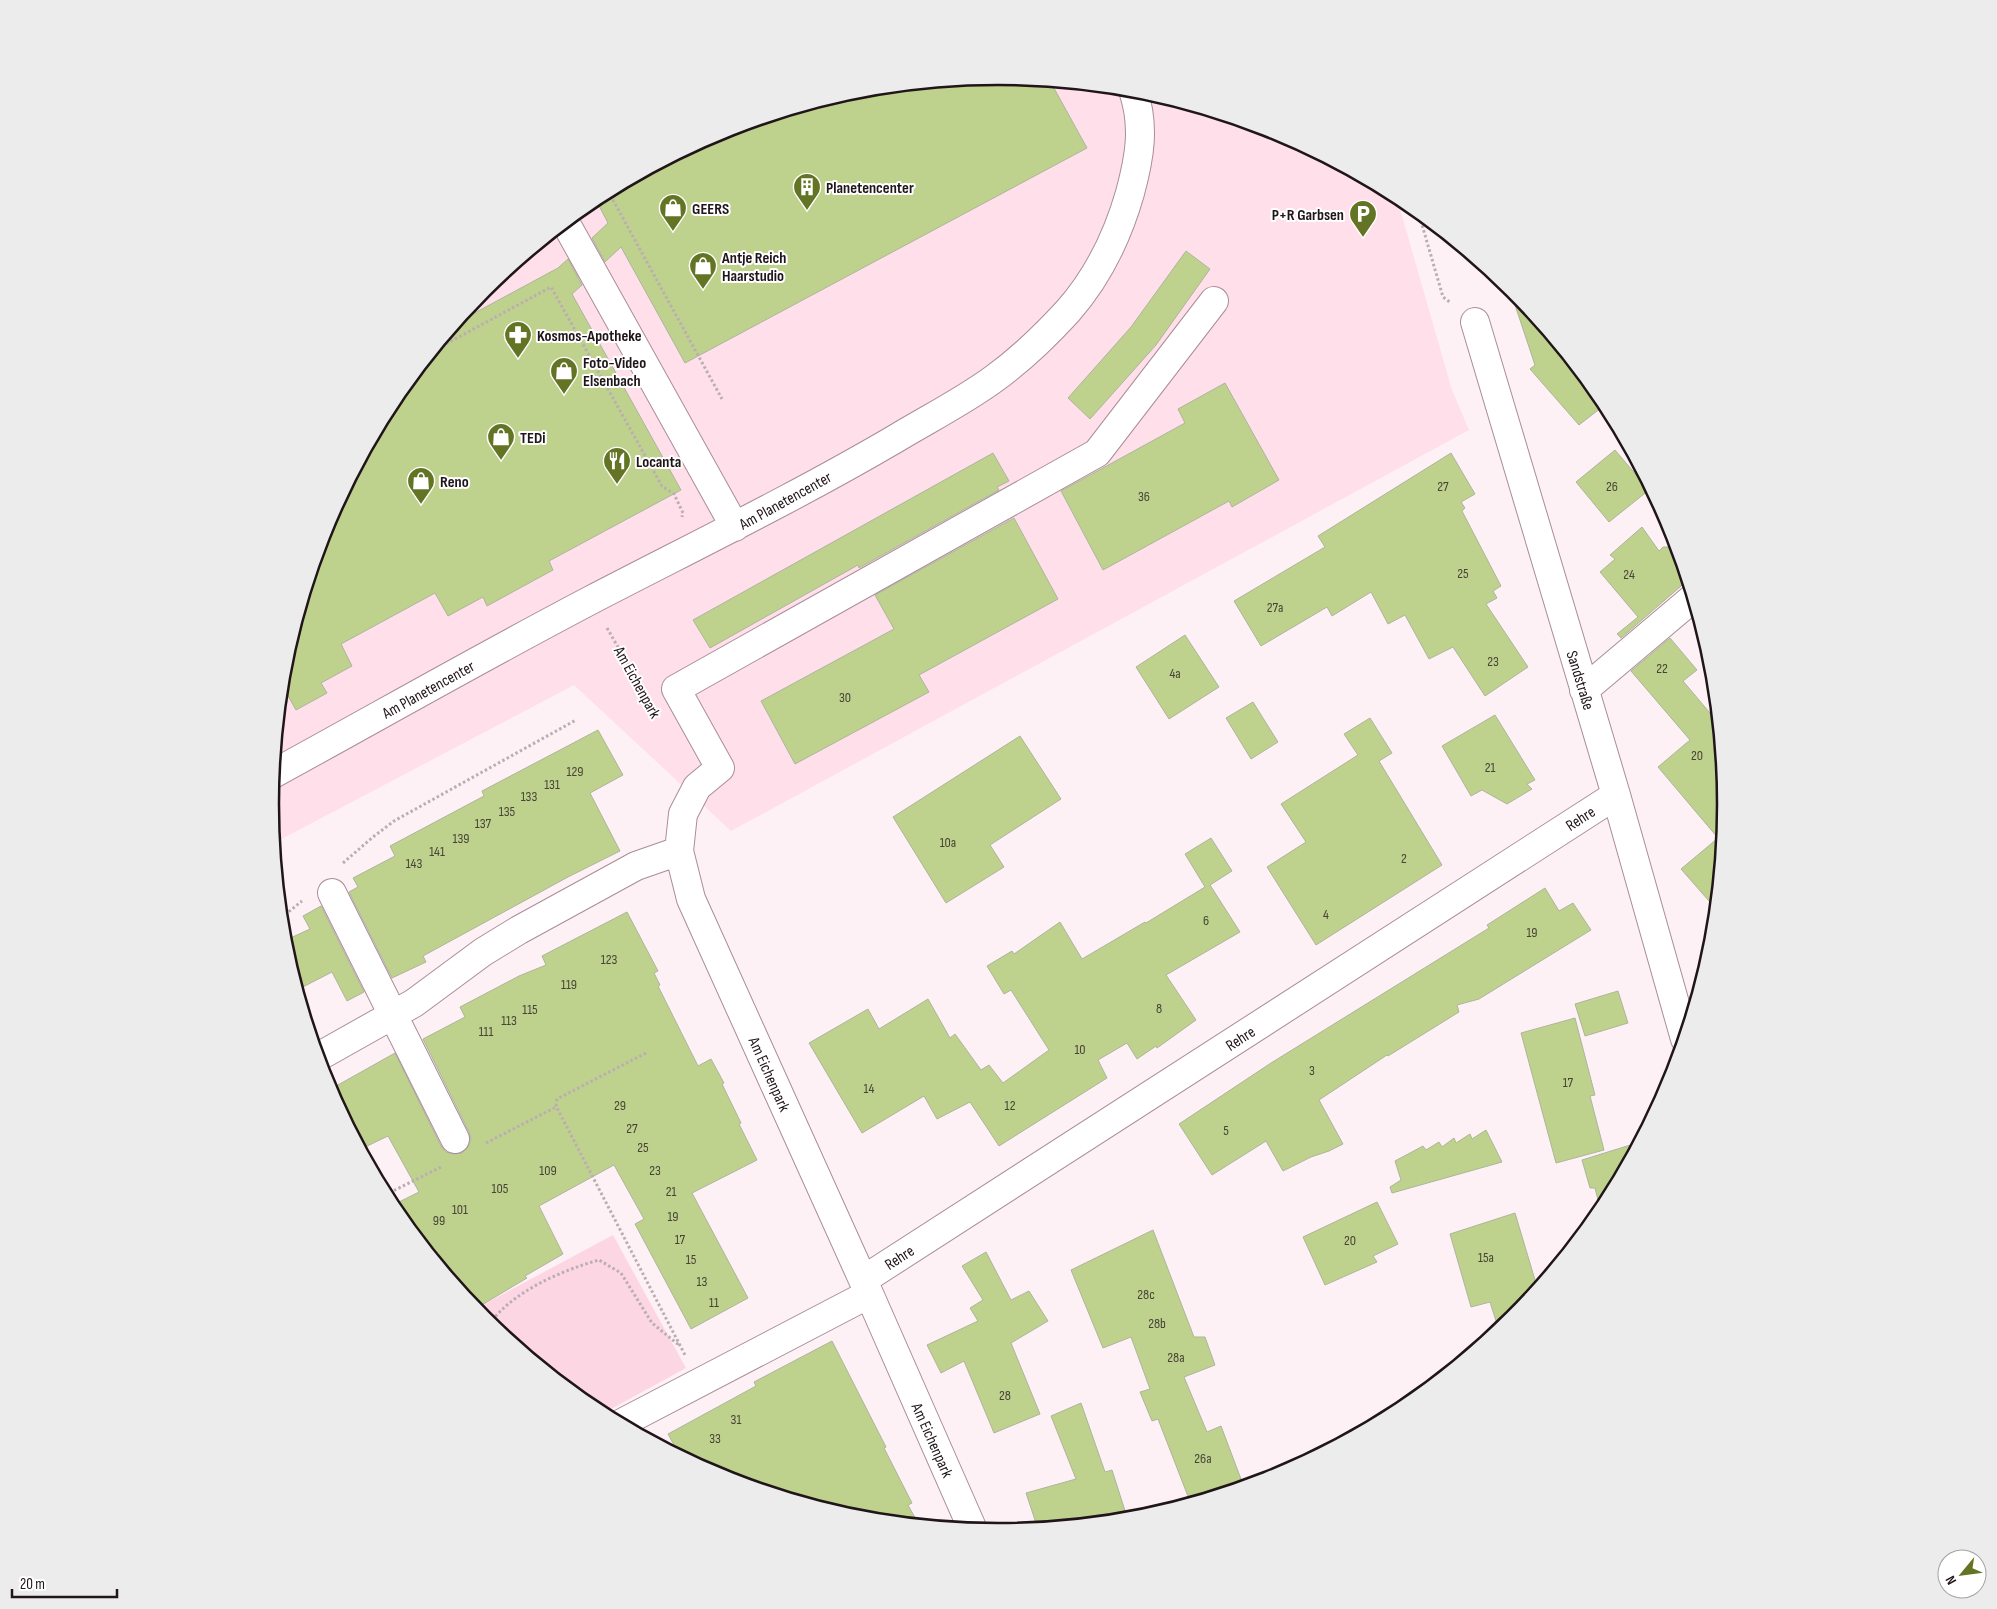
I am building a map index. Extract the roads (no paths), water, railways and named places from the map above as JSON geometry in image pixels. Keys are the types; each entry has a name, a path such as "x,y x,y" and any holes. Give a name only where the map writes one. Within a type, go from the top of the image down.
{"street":[{"name":"Am Planetencenter","path":"280,770 597,597 735,527 872,452 996,377 1069,310 1090,281 1113,239 1126,205 1140,142 1140,111 1136,98"},
{"path":"568,228 735,527"},
{"name":"Am Eichenpark","path":"970,1523 691,899 680,851 683,814 697,787 720,768 676,690 1096,453 1214,301"},
{"name":"Sandstraße","path":"1475,322 1616,795 1682,1029"},
{"path":"1584,690 1688,602"},
{"name":"Rehre","path":"866,1287 1616,795"},
{"path":"324,1054 414,1003 483,952 519,930 636,866 680,851"},
{"path":"335,881 393,1015 455,1139"},
{"path":"627,1420 699,1382 866,1287"}],"place":[{"name":"Planetencenter","path":"807,211"},
{"name":"GEERS","path":"673,232"},
{"name":"P+R Garbsen","path":"1363,238"},
{"name":"Antje Reich Haarstudio","path":"703,290"},
{"name":"Kosmos-Apotheke","path":"518,359"},
{"name":"Foto-Video Elsenbach","path":"564,395"},
{"name":"TEDi","path":"501,461"},
{"name":"Locanta","path":"617,485"},
{"name":"Reno","path":"421,505"}]}
